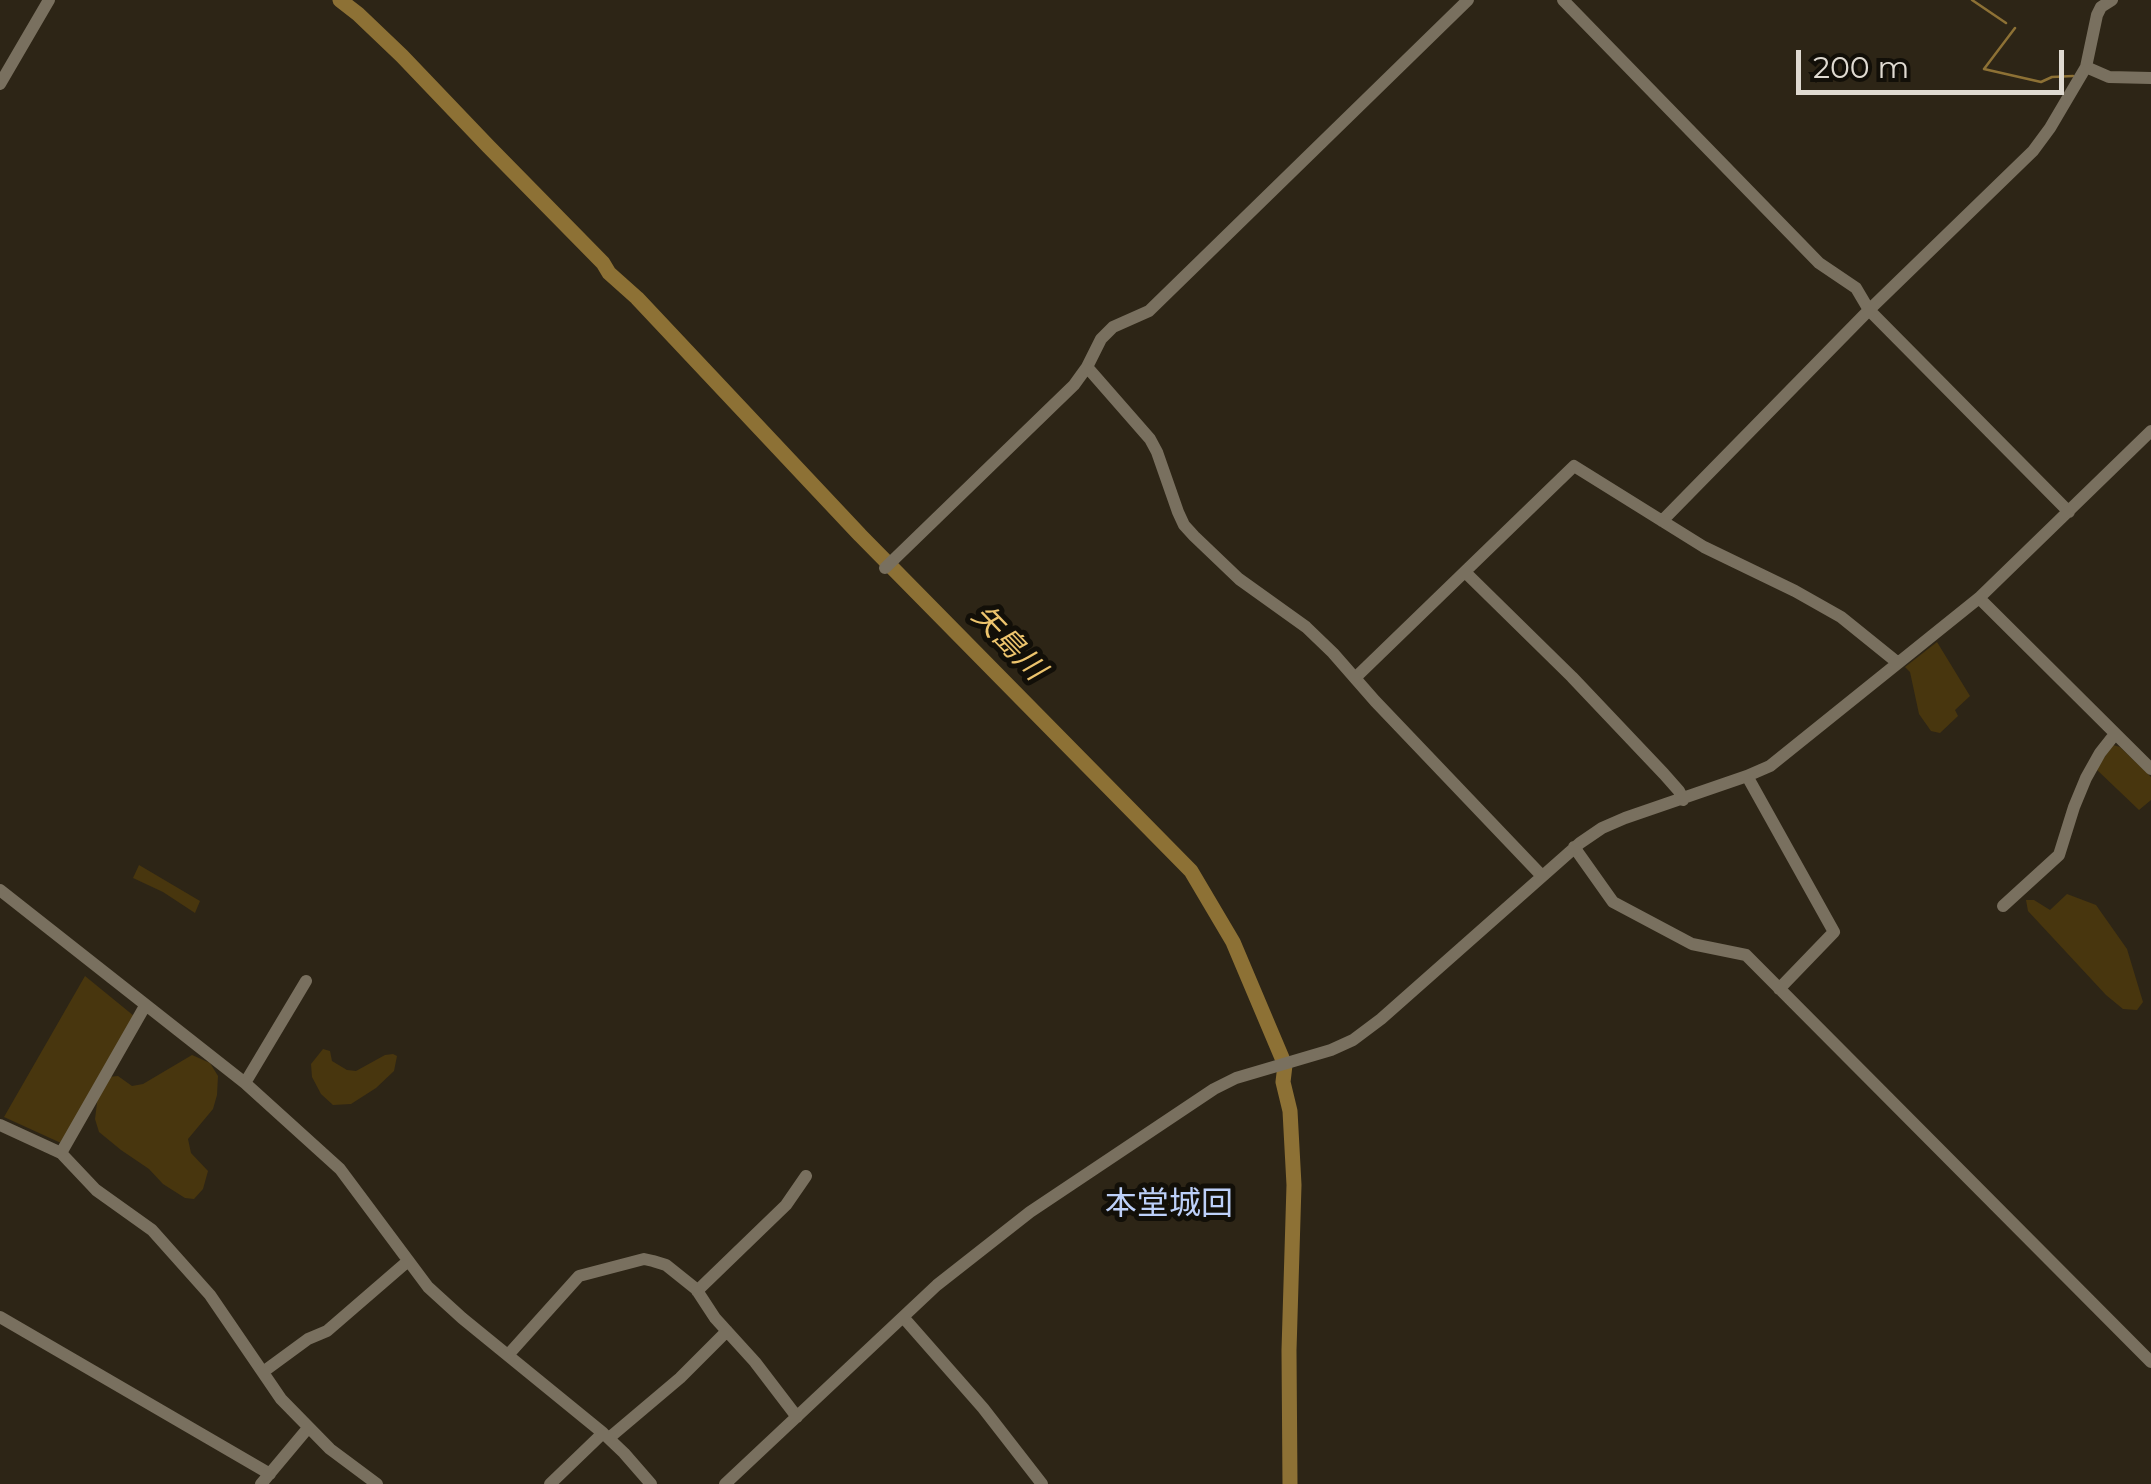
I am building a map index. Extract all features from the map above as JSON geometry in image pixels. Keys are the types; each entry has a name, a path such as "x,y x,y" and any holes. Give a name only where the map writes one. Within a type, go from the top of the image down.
{"street":[{"path":"0,84 49,0"},
{"path":"885,568 1067,392 1113,327 1150,312 1468,0"},
{"path":"1562,0 1819,263 1856,288 1869,310 2068,512"},
{"path":"1662,521 2033,150 2086,67 2097,15 2112,0"},
{"path":"2086,67 2109,77 2151,78"},
{"path":"1088,367 1150,440 1184,525 1240,579 1306,627 1542,876"},
{"path":"725,1484 902,1317 972,1255 1030,1212 1214,1089 1236,1078 1354,1040 1574,847 1602,828 1770,766 1979,598 2151,432"},
{"path":"1355,678 1574,466 1704,547 1841,617 1898,664"},
{"path":"1465,572 1572,677 1679,790 1683,800"},
{"path":"1979,598 2151,769"},
{"path":"2003,906 2058,856 2086,778 2115,734"},
{"path":"1747,776 1834,932 1779,989"},
{"path":"1574,847 1613,902 1692,944 1746,955 2151,1362"},
{"path":"0,890 245,1083 340,1169 428,1287 606,1435 651,1484"},
{"path":"245,1083 306,981"},
{"path":"61,1152 145,1006"},
{"path":"0,1125 61,1152 96,1190 152,1230 210,1295 282,1399 330,1449 376,1484"},
{"path":"697,1290 786,1204 806,1176"},
{"path":"508,1355 578,1276 644,1259 666,1265 697,1290 715,1318 755,1362 797,1418"},
{"path":"263,1372 326,1330 408,1262"},
{"path":"0,1317 266,1479 308,1428"},
{"path":"902,1317 984,1408 1042,1484"},
{"path":"550,1484 680,1378 727,1331"}],"shaded area":[{"path":"1937,642 1970,696 1955,710 1958,716 1940,733 1931,731 1919,714 1910,672 1905,667"},
{"path":"2113,745 2151,777 2151,800 2139,810 2096,769"},
{"path":"139,865 200,901 195,913 133,878"},
{"path":"2067,894 2096,905 2127,949 2143,1002 2137,1010 2123,1009 2106,995 2028,911 2026,900 2034,900 2050,910"},
{"path":"85,976 134,1016 61,1143 4,1117"},
{"path":"323,1049 330,1051 332,1061 356,1071 393,1054 397,1056 394,1071 351,1104 333,1105 312,1077 311,1064"},
{"path":"192,1055 210,1063 218,1076 213,1109 188,1139 191,1153 208,1171 203,1189 194,1199 185,1198 163,1184 99,1132 95,1119 98,1095 108,1077 118,1076 132,1086 143,1084"}],"waterway":[{"name":"矢島川","path":"340,0 402,56 860,535 1191,871 1233,942 1285,1065 1283,1082 1290,1111 1294,1185 1290,1484"},
{"path":"1972,0 2006,23"},
{"path":"2015,28 1984,69 2041,82 2073,76"}],"district":[{"name":"本堂城回","path":"1169,1205"}]}
